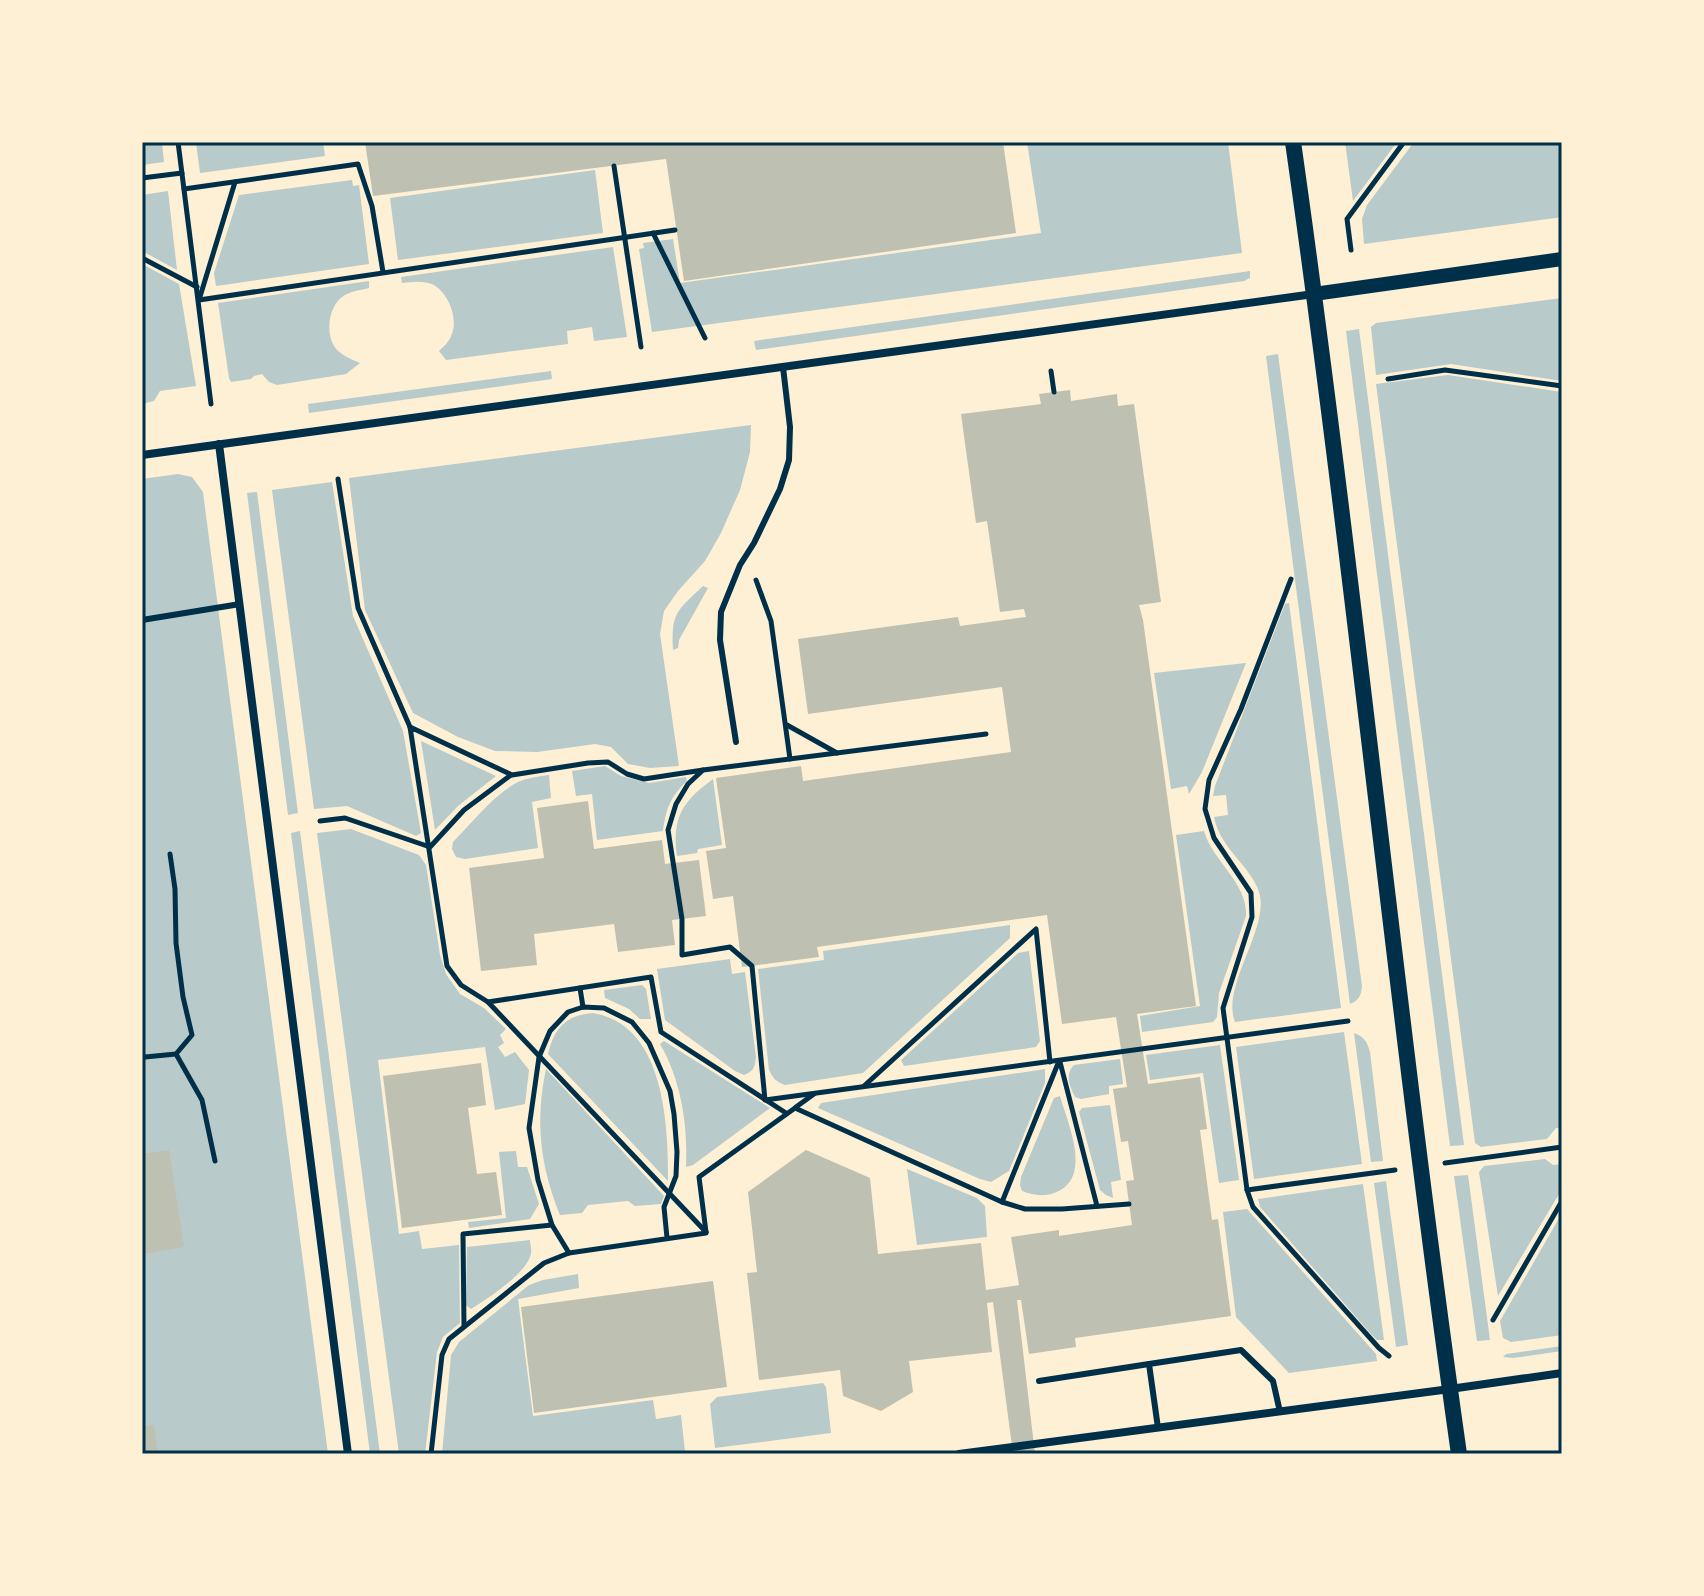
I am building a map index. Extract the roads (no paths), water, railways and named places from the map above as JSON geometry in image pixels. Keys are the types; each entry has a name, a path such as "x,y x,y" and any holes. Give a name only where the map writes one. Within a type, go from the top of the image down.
{"main road":[{"path":"1293,142 1420,1166 1459,1454"}],"street":[{"path":"142,455 1562,259"},
{"path":"219,444 348,1454"},
{"path":"959,1454 1562,1373"}],"lane":[{"path":"736,742 720,640 721,612 740,565 780,489 789,460 790,427 783,367"},
{"path":"142,620 240,604"},
{"path":"1039,1381 1241,1350 1273,1381 1280,1412"},
{"path":"1149,1364 1158,1428"}]}
